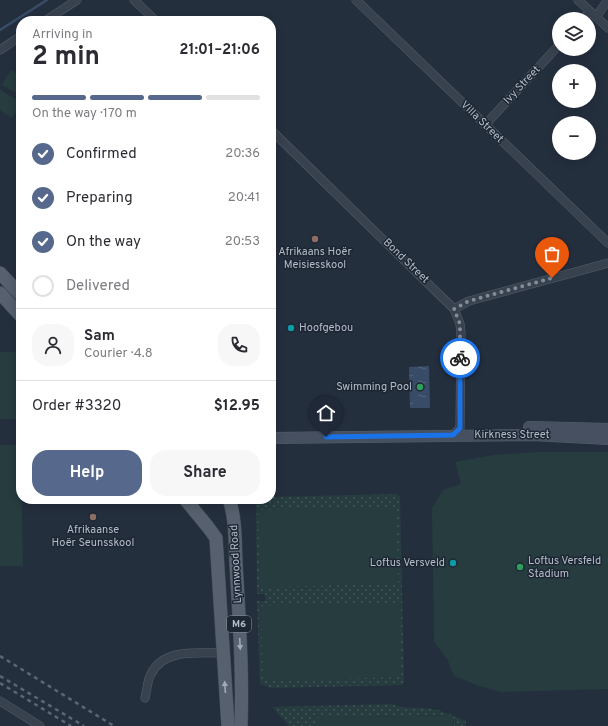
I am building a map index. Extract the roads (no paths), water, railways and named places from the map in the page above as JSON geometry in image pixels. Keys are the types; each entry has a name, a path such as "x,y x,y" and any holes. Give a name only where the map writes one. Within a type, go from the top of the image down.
{"main road":[{"path":"0,273 16,290"},
{"path":"0,293 16,311"},
{"name":"Lynnwood Road","path":"193,504 216,538 228,726"},
{"name":"Lynnwood Road","path":"230,504 233,521 242,697 241,726"},
{"path":"233,521 234,504"}],"street":[{"path":"53,16 78,0"},
{"path":"134,0 151,16"},
{"name":"Villa Street","path":"356,0 608,243"},
{"path":"578,0 591,12"},
{"path":"595,12 608,0"},
{"path":"596,17 608,28"},
{"path":"0,50 16,39"},
{"name":"Ivy Street","path":"485,125 552,53"},
{"name":"Bond Street","path":"276,135 454,309 460,329 457,431"},
{"path":"454,309 469,301 608,263"},
{"path":"532,427 550,430 560,436 570,431 583,428"},
{"name":"Kirkness Street","path":"276,438 532,427 608,428"},
{"name":"Kirkness Street","path":"276,432 457,431 471,435 560,436 608,439"},
{"path":"145,698 150,674 156,666 168,658 176,654 223,653"},
{"path":"0,701 40,726"}],"water":[{"name":"Swimming Pool","path":"429,366 430,408 410,408 409,367"}],"waterway":[{"path":"22,16 47,0"},
{"path":"0,30 16,20"}],"railway":[{"path":"0,656 114,726"},
{"path":"0,676 84,726"},
{"path":"0,683 71,726"}],"place":[{"name":"Afrikaans Hoër Meisiesskool","path":"315,239"},
{"name":"Hoofgebou","path":"291,328"},
{"name":"Swimming Pool","path":"420,387"},
{"name":"Afrikaanse Hoër Seunsskool","path":"93,517"},
{"name":"Loftus Versveld","path":"453,563"},
{"name":"Loftus Versfeld Stadium","path":"520,567"}]}
